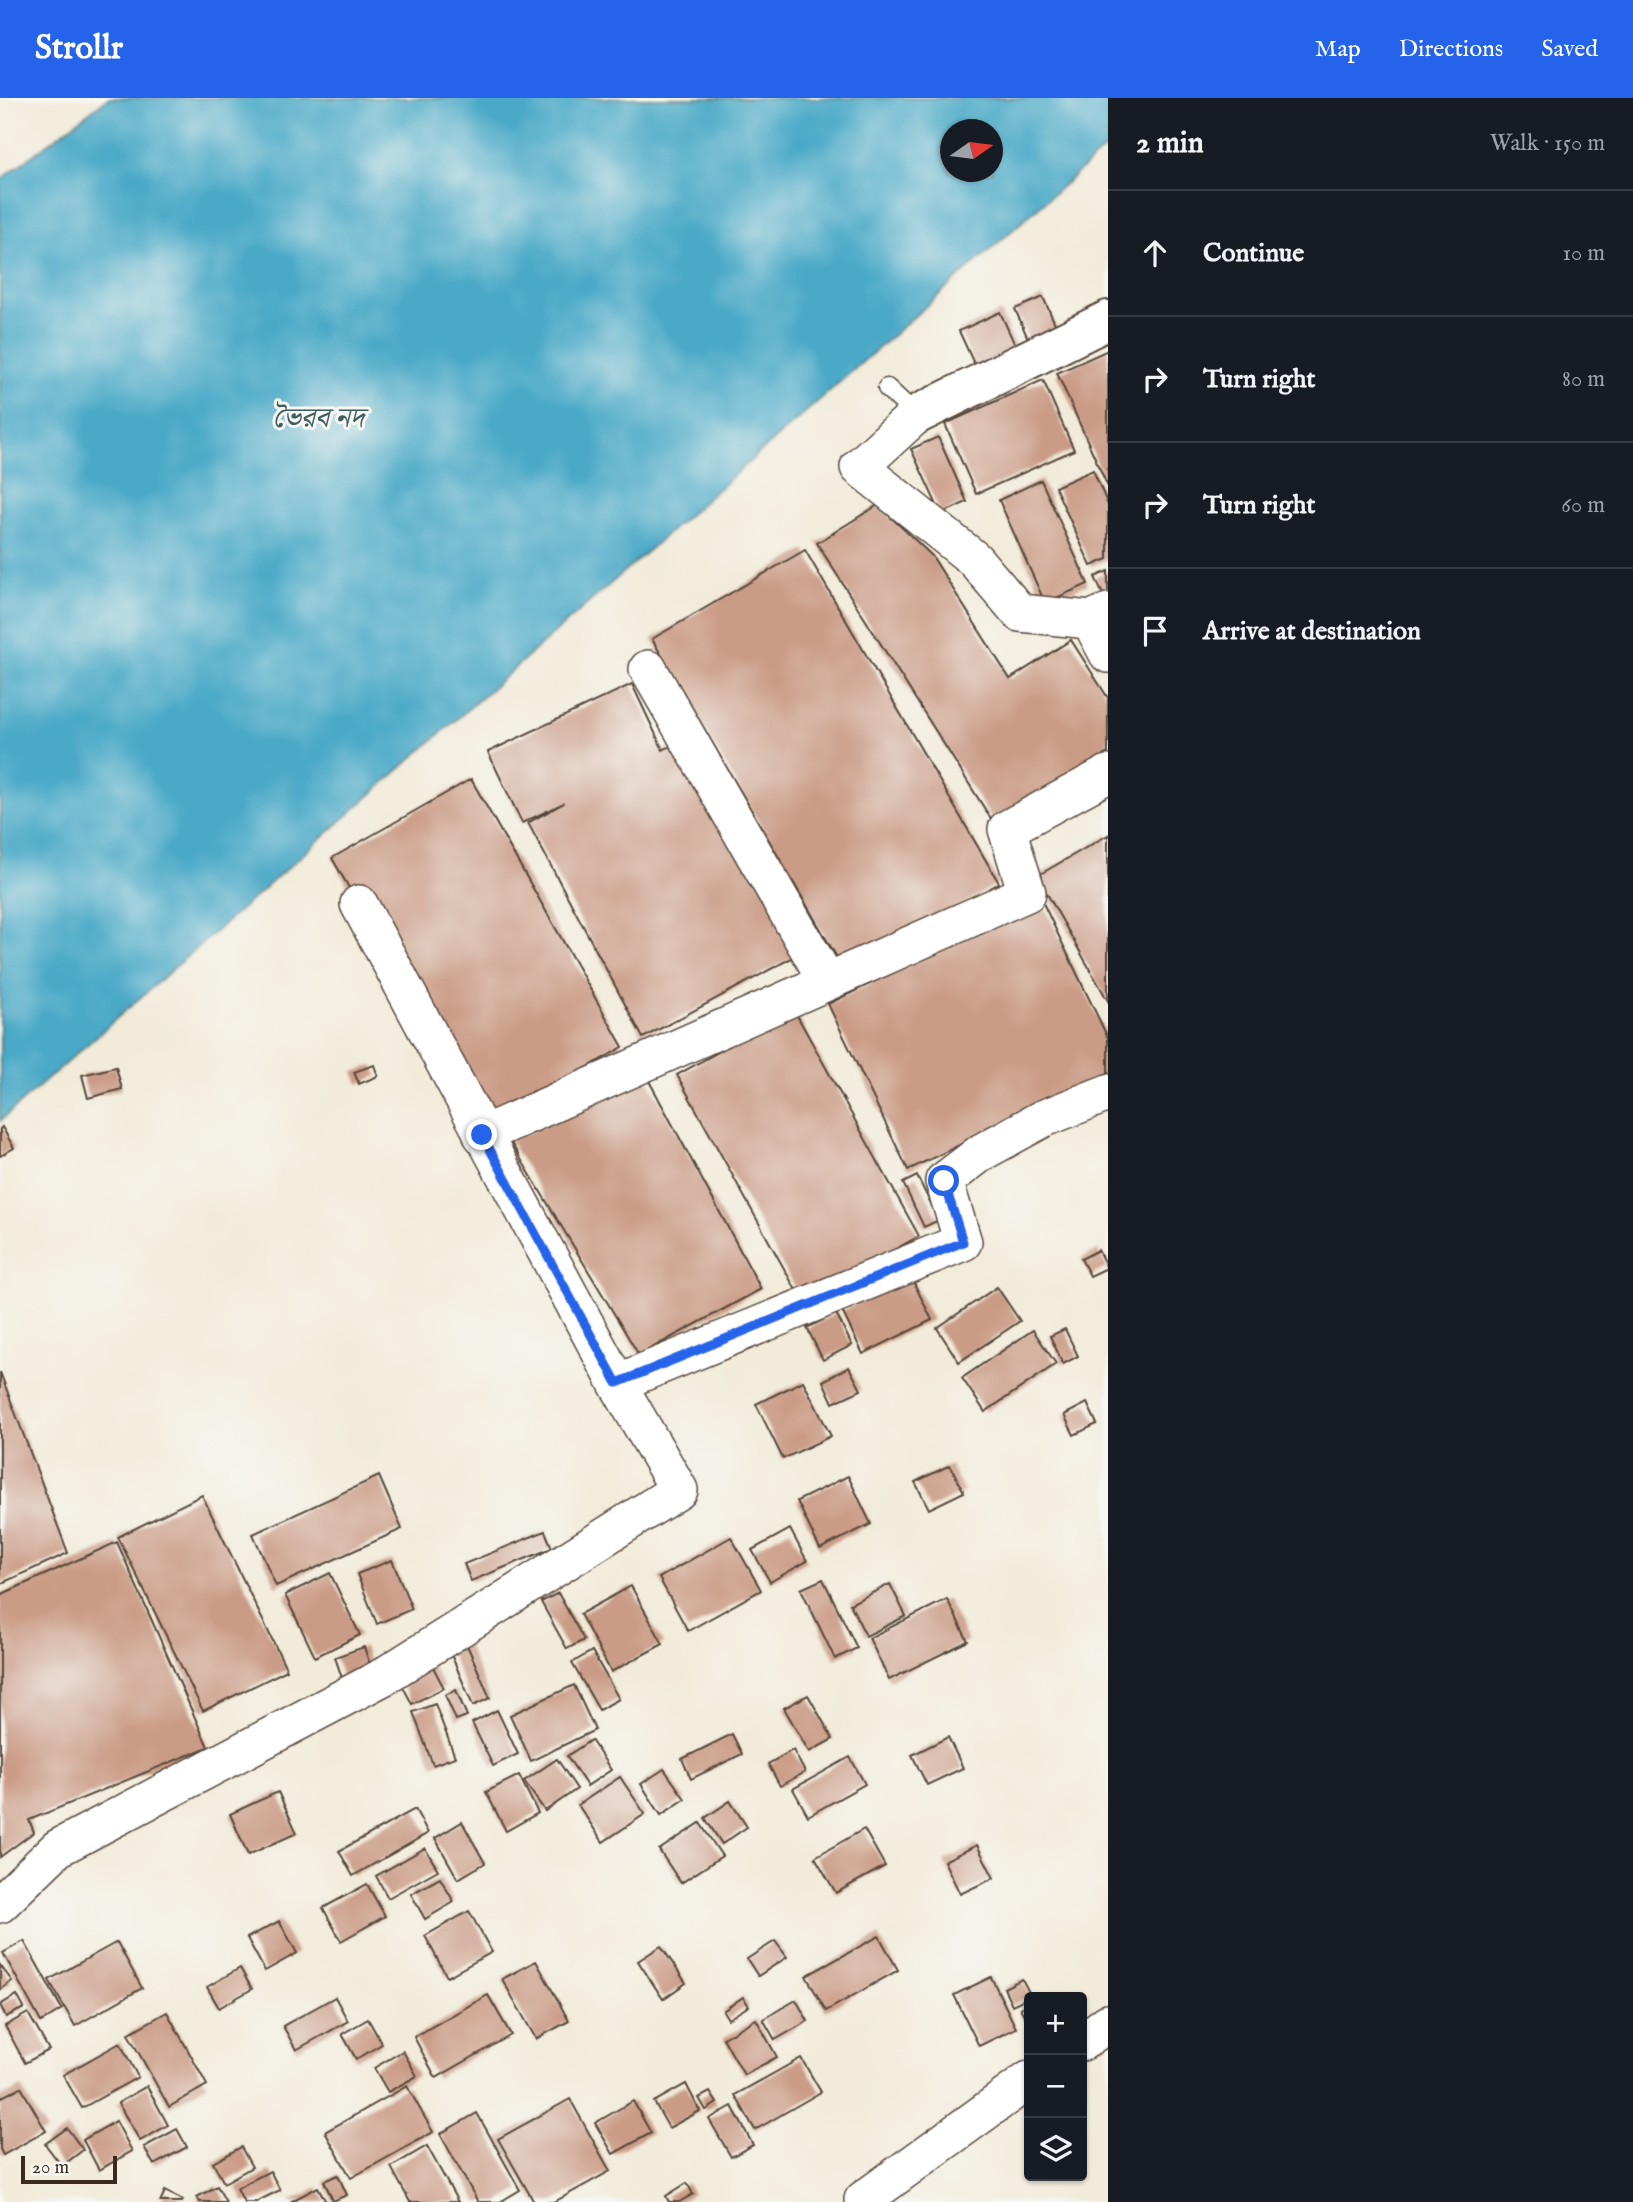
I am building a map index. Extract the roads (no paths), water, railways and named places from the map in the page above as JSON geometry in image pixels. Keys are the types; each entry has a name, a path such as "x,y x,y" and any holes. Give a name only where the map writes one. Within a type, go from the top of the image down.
{"street":[{"path":"1108,320 916,415 859,467 974,559 1020,612 1099,616 1108,654"},
{"path":"648,669 827,981"},
{"path":"482,1135 1027,893 1007,829 1108,774"},
{"path":"0,1904 58,1847 381,1678 679,1490 617,1383 359,904"},
{"path":"617,1383 963,1242 944,1181 982,1152 1042,1119 1108,1093"},
{"path":"1087,2039 1108,2024"},
{"path":"863,2200 1024,2084"}],"lane":[{"path":"887,388 916,415"}],"water":[{"name":"ভৈরব নদ","path":"108,98 1108,98 1108,146 0,1121 0,180"}]}
